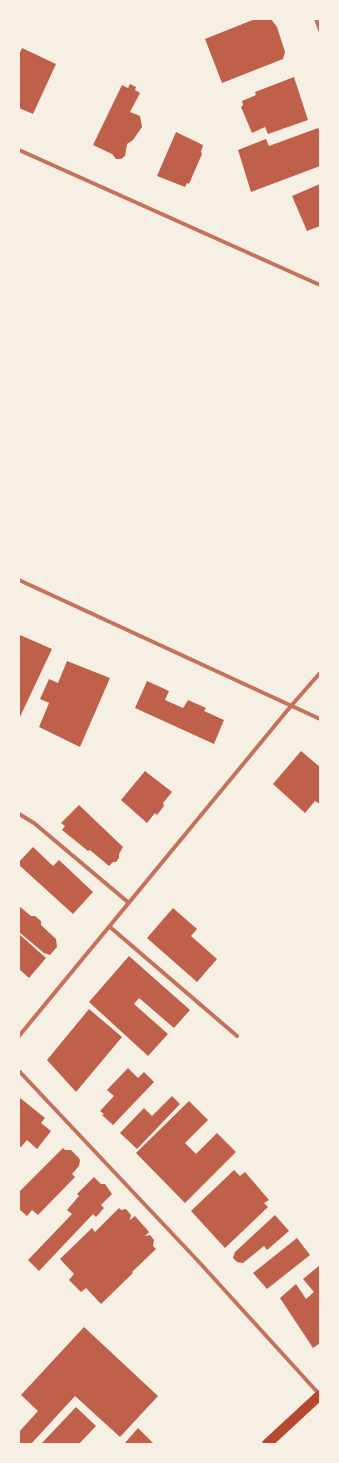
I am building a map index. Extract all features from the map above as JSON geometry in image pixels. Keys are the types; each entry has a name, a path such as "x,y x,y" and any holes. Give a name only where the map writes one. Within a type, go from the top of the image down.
{"main road":[{"path":"267,1444 320,1395"}],"street":[{"path":"316,19 320,30"},
{"path":"19,150 320,285"},
{"path":"19,580 320,719"},
{"path":"19,1036 291,706 320,673"},
{"path":"19,814 34,823 129,903"},
{"path":"110,927 237,1036"},
{"path":"19,1071 199,1262 320,1395"}],"building":[{"path":"255,19 271,19 277,27 285,52 283,59 222,83 205,39"},
{"path":"22,48 56,64 33,114 19,108 19,55"},
{"path":"294,77 308,120 268,134 265,127 252,133 241,107 243,105 242,101 256,95 255,92"},
{"path":"130,84 136,87 135,90 140,93 130,112 140,116 142,127 133,140 127,144 125,156 121,159 116,159 112,154 93,145 122,85 128,88"},
{"path":"318,128 320,132 320,166 251,192 238,150 266,139 269,146"},
{"path":"176,132 203,145 201,152 202,154 189,184 187,183 185,187 157,176"},
{"path":"320,184 320,226 307,231 292,196"},
{"path":"20,635 52,649 19,719 19,637"},
{"path":"67,661 110,678 80,747 39,727 49,703 40,699 49,679 58,683"},
{"path":"147,681 169,691 165,700 183,708 188,700 206,708 204,711 224,720 214,744 135,708"},
{"path":"301,751 320,767 320,804 315,801 305,813 273,784"},
{"path":"145,771 172,792 163,803 164,806 157,815 155,813 147,823 121,800"},
{"path":"79,805 123,847 119,854 119,858 116,862 113,862 109,866 62,830 65,826 61,823"},
{"path":"33,847 53,866 59,860 93,892 73,914 19,865 19,862"},
{"path":"19,906 31,916 35,916 41,921 41,925 56,939 57,947 50,955 44,953 19,932"},
{"path":"173,908 197,929 191,936 217,959 197,982 147,938"},
{"path":"20,935 46,958 29,978 19,969"},
{"path":"129,956 190,1010 174,1028 139,998 134,1004 168,1034 148,1056 89,1002"},
{"path":"89,1009 122,1037 76,1092 47,1060"},
{"path":"128,1068 138,1078 144,1072 154,1082 113,1125 102,1115 104,1114 100,1111 114,1096 107,1090"},
{"path":"172,1096 180,1104 137,1149 120,1133 144,1108 152,1116"},
{"path":"19,1097 45,1118 41,1123 51,1131 37,1149 27,1140 21,1147 19,1146"},
{"path":"189,1101 208,1120 185,1143 196,1154 217,1133 236,1152 185,1203 136,1153"},
{"path":"63,1148 65,1150 71,1150 80,1160 79,1166 72,1174 75,1177 38,1215 32,1210 27,1216 19,1209 19,1192"},
{"path":"234,1170 240,1176 245,1172 269,1200 264,1203 268,1207 225,1248 191,1211"},
{"path":"94,1177 101,1184 105,1184 112,1194 101,1205 104,1208 96,1217 93,1214 39,1271 28,1260 72,1214 67,1210 79,1196 77,1194"},
{"path":"119,1208 121,1210 126,1209 131,1215 130,1220 135,1216 149,1232 145,1236 150,1235 154,1240 153,1246 156,1249 101,1304 86,1288 81,1292 69,1280 74,1274 60,1259 92,1228 95,1232"},
{"path":"275,1215 289,1231 267,1250 264,1246 243,1263 237,1262 233,1258 235,1252"},
{"path":"297,1238 310,1255 267,1289 253,1273"},
{"path":"320,1265 320,1343 313,1348 280,1298 296,1284 306,1299 314,1292 303,1279"},
{"path":"84,1327 158,1396 120,1437 75,1396 31,1444 19,1444 19,1432 38,1411 21,1395"},
{"path":"76,1407 96,1426 79,1444 41,1444"},
{"path":"138,1428 154,1444 124,1444"}]}
